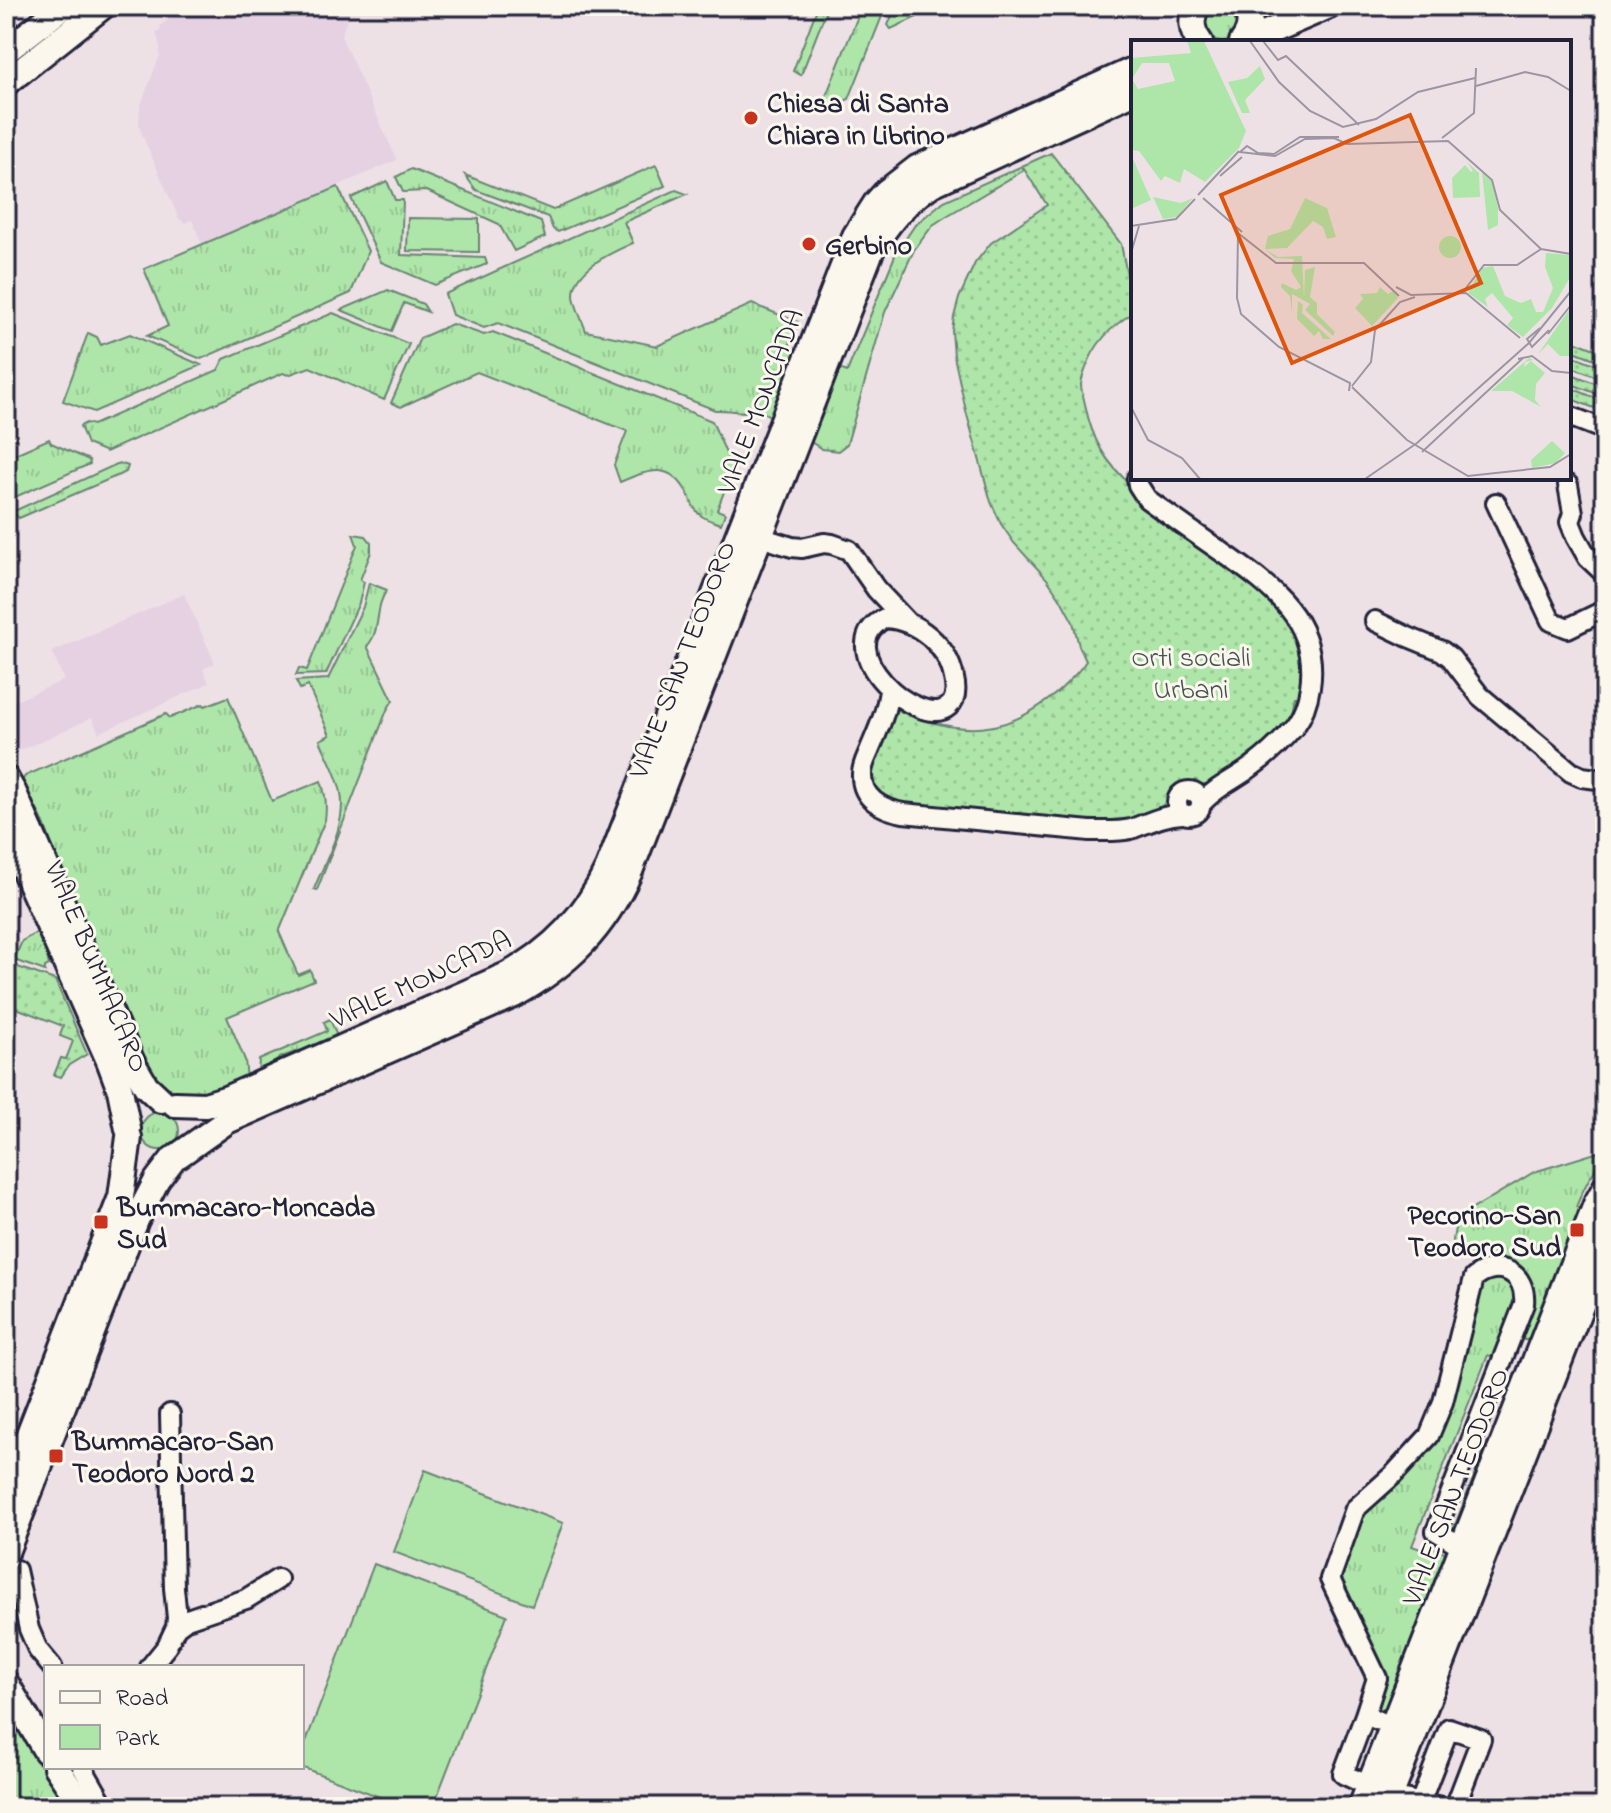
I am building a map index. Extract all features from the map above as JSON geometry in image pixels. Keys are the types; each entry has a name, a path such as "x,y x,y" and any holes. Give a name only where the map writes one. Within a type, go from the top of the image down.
{"main road":[{"path":"6,51 64,6"},
{"path":"6,83 103,6"},
{"path":"1244,40 1250,20 1245,6"},
{"path":"1248,40 1329,6"},
{"path":"1179,40 1195,17"},
{"name":"VIALE MONCADA","path":"168,1102 231,1108 507,975 546,950 577,919 608,868 751,533 818,361 855,236 867,214 886,192 930,161 1131,71"},
{"path":"818,361 871,251 891,220 908,202 953,173 1131,93"},
{"path":"6,779 21,808 123,1068 187,1117 190,1124 189,1141 133,1198 11,1561"},
{"name":"VIALE BUMMACARO","path":"6,829 123,1068 120,1090 128,1133 133,1198 6,1493"},
{"path":"168,1102 146,1103 133,1114 128,1133 136,1152 149,1161 165,1162 176,1157 209,1133 231,1108"},
{"name":"VIALE SAN TEODORO","path":"1377,1799 1392,1726 1596,1204 1605,1188"},
{"path":"1377,1799 1605,1244"},
{"path":"6,1683 44,1748"},
{"path":"57,1769 83,1807"}],"street":[{"path":"1571,417 1605,430"},
{"path":"889,689 883,719 862,774 873,802 884,809 903,813 1090,831 1122,830 1209,796 1275,749 1296,724 1309,695 1312,675 1310,650 1296,618 1284,601 1263,582 1147,499 1137,480"},
{"path":"1568,485 1573,513 1570,522 1576,537 1588,558 1605,574"},
{"path":"1496,503 1551,621 1568,628 1605,608"},
{"path":"751,533 792,547 824,543 849,550 876,589 908,622 941,648 953,670 956,687 953,702 946,709 932,711 905,700 889,689 874,671 868,656 867,635 877,622 885,618 908,622"},
{"path":"876,589 880,604 877,622"},
{"path":"1375,621 1442,651 1480,696 1571,772 1605,780"},
{"path":"883,719 895,704 905,700"},
{"path":"1441,1807 1377,1799 1343,1774 1377,1678 1330,1579 1355,1509 1393,1475 1429,1436 1443,1402 1474,1278 1492,1268 1510,1272 1519,1278 1525,1293 1524,1304 1436,1531 1463,1547"},
{"path":"1510,1345 1537,1356"},
{"path":"152,1665 167,1646 177,1618 170,1414"},
{"path":"11,1561 29,1629 38,1650 50,1665"},
{"path":"176,1627 187,1619 246,1599 278,1579"},
{"path":"1365,1715 1392,1726"},
{"path":"1420,1803 1449,1728 1481,1739 1455,1807"},
{"path":"83,1769 105,1807"}],"shaded area":[{"path":"185,6 352,6 341,36 397,160 202,245 192,220 185,223 179,219 139,124 140,107 160,55 156,33"},
{"path":"184,594 215,663 203,669 209,683 99,733 92,718 10,755 6,745 6,705 64,680 52,652"}],"green space":[{"path":"818,6 828,6 801,75 793,71"},
{"path":"862,6 886,6 849,99 820,111"},
{"path":"896,6 926,6 917,17 891,29 888,25"},
{"path":"1209,6 1233,6 1241,19 1235,37 1213,40 1201,17"},
{"name":"Orti sociali Urbani","path":"1051,153 1121,244 1131,296 1131,314 1099,343 1081,385 1088,417 1107,459 1133,487 1257,584 1279,605 1298,634 1305,673 1299,697 1294,697 1292,707 1295,711 1272,742 1215,782 1181,787 1155,811 1107,826 896,805 877,796 869,776 895,709 940,725 982,728 1002,724 1042,704 1062,688 1086,661 1073,622 1060,598 1014,543 991,502 954,356 954,317 975,263 991,243 1047,205 1022,166"},
{"path":"656,165 665,186 558,232 553,229 548,217 476,190 465,175 553,210"},
{"path":"1022,166 1024,170 933,225 914,250 885,312 847,444 838,451 822,449 760,410 715,410 498,323 484,328 452,315 445,294 676,190 687,194 624,222 633,243 596,262 580,277 574,295 586,331 657,346 752,304 798,322 788,349 847,372 896,253 915,225 944,201"},
{"path":"411,169 541,222 545,237 514,251 499,224 427,191 403,192 396,177"},
{"path":"387,181 395,200 403,200 401,255 485,258 487,264 435,285 381,262 351,198"},
{"path":"338,187 368,251 351,293 201,359 147,336 168,326 144,269"},
{"path":"408,218 479,219 479,252 407,251"},
{"path":"388,290 423,304 428,312 404,303 392,331 341,310"},
{"path":"333,313 409,344 384,400 310,367 288,375 283,373 106,452 87,444 80,426 86,423 93,425 218,370 224,359"},
{"path":"452,324 484,335 493,332 712,421 733,469 717,510 725,513 721,524 698,513 682,485 667,473 651,471 620,482 614,465 627,431 477,372 401,407 391,403 420,338"},
{"path":"88,333 97,337 101,345 130,334 201,365 94,412 63,401"},
{"path":"1571,340 1605,353 1605,363 1571,350"},
{"path":"1571,355 1605,368 1605,380 1571,367"},
{"path":"1571,374 1603,386 1600,395 1571,384"},
{"path":"1571,388 1598,399 1594,408 1571,399"},
{"path":"49,439 51,443 89,460 90,464 6,501 6,458"},
{"path":"119,463 128,466 126,472 19,518 12,512"},
{"path":"353,534 366,536 371,542 371,552 360,580 364,582 359,603 326,674 296,675 299,668 307,670 357,545"},
{"path":"369,583 387,590 380,603 375,633 367,646 393,700 317,890 314,889 338,830 341,793 320,740 330,735 308,686 300,689 296,681 328,679 363,607"},
{"path":"228,697 272,801 321,781 323,786 325,820 279,932 298,975 310,970 314,980 227,1017 245,1060 247,1079 205,1093 180,1093 157,1080 145,1067 55,860 50,838 21,783 25,776 166,714 170,718"},
{"path":"36,933 42,935 49,965 45,971 14,960 22,941"},
{"path":"12,965 55,980 87,1054 69,1065 61,1077 54,1075 61,1058 66,1059 73,1041 60,1036 63,1026 6,1004 6,981"},
{"path":"330,1019 336,1034 333,1041 286,1055 258,1074 259,1060 327,1031 324,1022"},
{"path":"160,1112 174,1117 179,1131 174,1145 160,1150 146,1145 141,1131 146,1117"},
{"path":"1605,1150 1605,1157 1588,1181 1576,1207 1583,1210 1532,1340 1524,1340 1522,1333 1531,1294 1486,1265 1471,1263 1458,1254 1453,1240 1455,1228 1466,1213 1534,1172"},
{"path":"1490,1277 1506,1277 1519,1297 1498,1359 1488,1355 1412,1546 1423,1550 1426,1544 1449,1554 1386,1710 1377,1708 1338,1578 1362,1516 1409,1467 1479,1291 1483,1282"},
{"path":"1487,1443 1486,1461 1457,1531 1453,1532 1446,1527 1447,1523 1455,1525"},
{"path":"425,1470 563,1523 532,1605 394,1552"},
{"path":"374,1564 507,1615 433,1807 406,1807 304,1768 304,1747"},
{"path":"6,1700 44,1764 44,1769 47,1769 70,1807 6,1807"}],"place":[{"name":"Chiesa di Santa Chiara in Librino","path":"751,118"},
{"name":"Gerbino","path":"809,244"},
{"name":"Bummacaro-Moncada Sud","path":"101,1222"},
{"name":"Pecorino-San Teodoro Sud","path":"1577,1230"},
{"name":"Bummacaro-San Teodoro Nord 2","path":"56,1456"}]}
